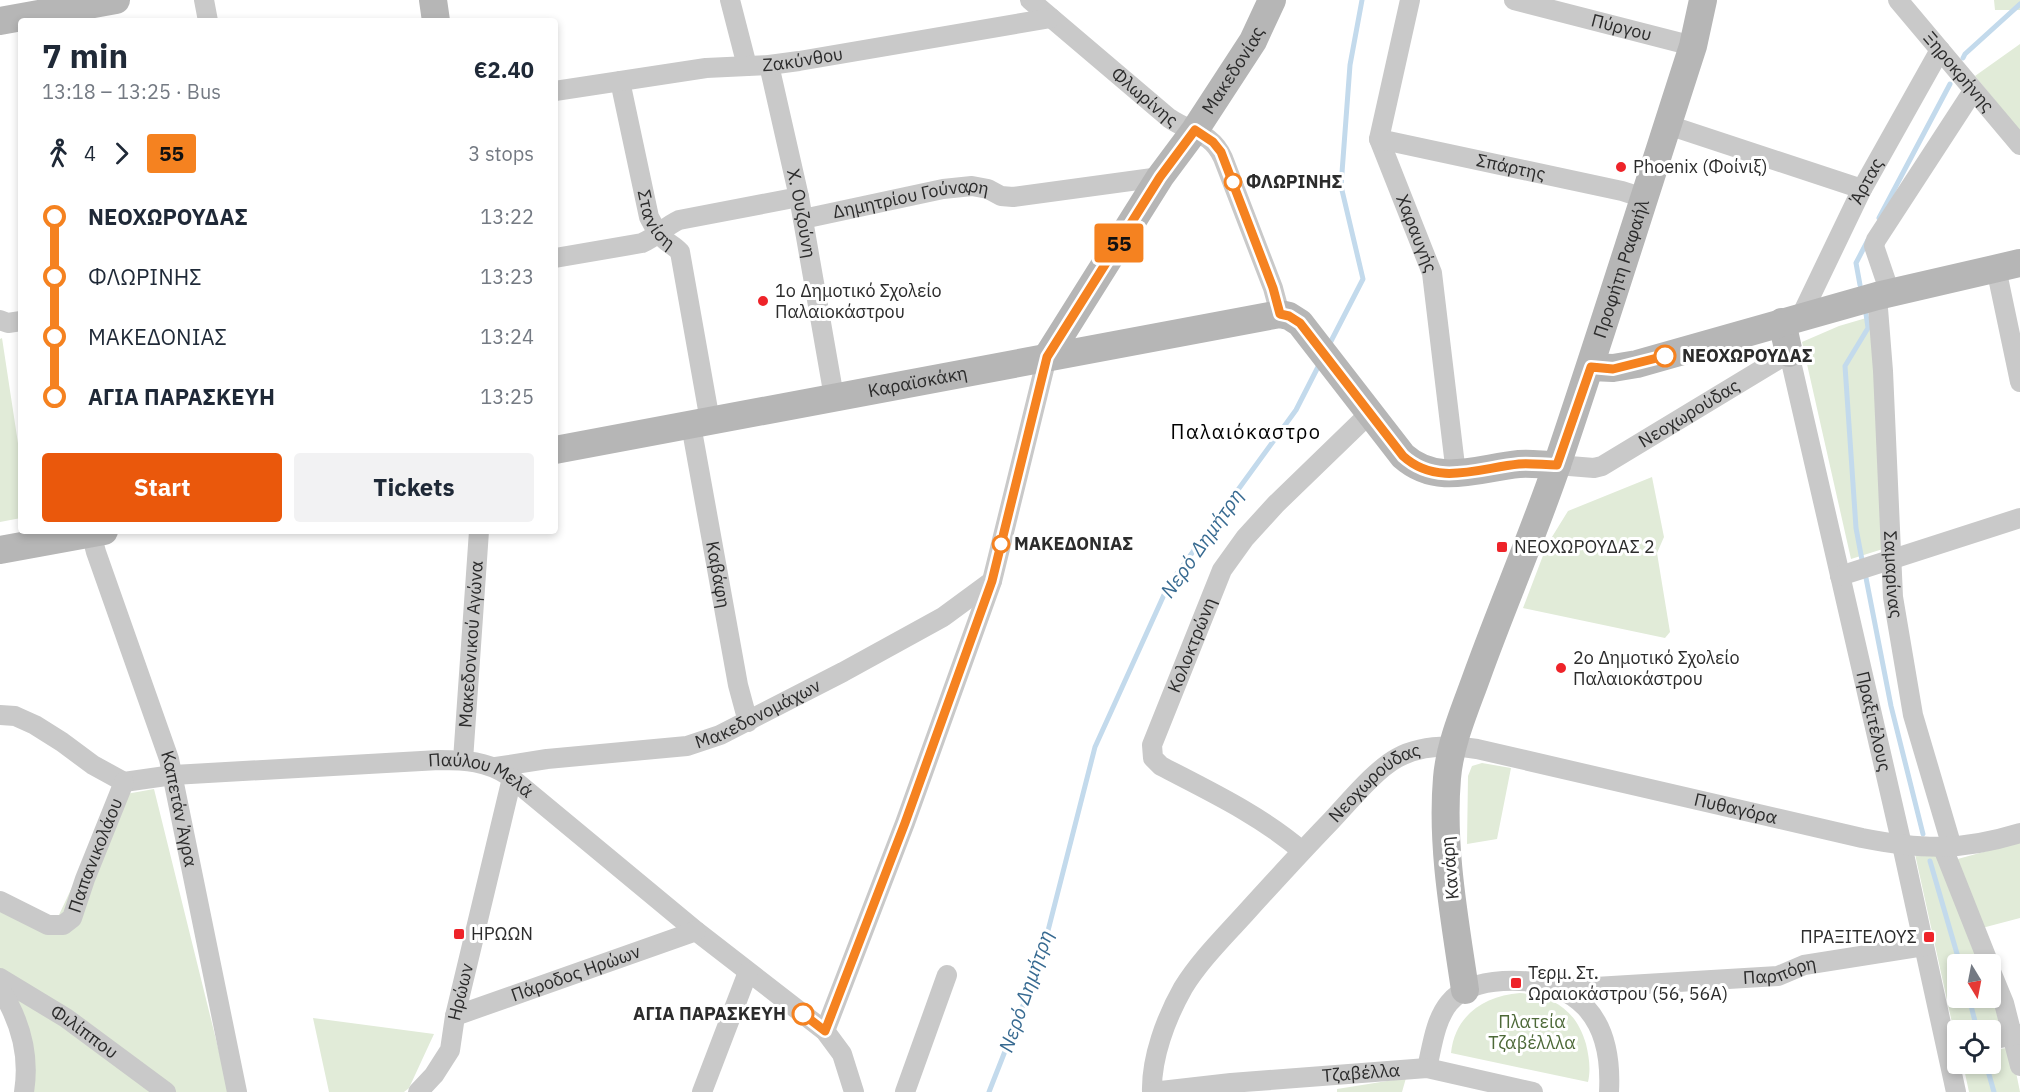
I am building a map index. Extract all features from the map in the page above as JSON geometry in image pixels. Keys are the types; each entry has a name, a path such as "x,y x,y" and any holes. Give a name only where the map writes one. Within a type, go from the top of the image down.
{"street":[{"path":"0,21 116,0"},
{"path":"204,0 207,18"},
{"path":"730,0 747,66"},
{"name":"Φλωρίνης","path":"1030,0 1169,118 1179,125 1195,130 1213,142 1221,152 1273,288 1280,314"},
{"name":"Μακεδονίας","path":"825,1031 909,812 992,581 1047,357 1160,177 1195,130 1253,41 1272,0"},
{"path":"1379,139 1410,0"},
{"name":"Πύργου","path":"1514,0 1694,46"},
{"name":"Προφήτη Ραφαήλ","path":"1591,367 1694,46 1702,0"},
{"name":"Ξηροκρήνης","path":"1898,0 2020,145"},
{"name":"Ζακύνθου","path":"558,91 706,68 769,65 1051,18"},
{"name":"Άρτας","path":"1791,319 1940,50"},
{"name":"Χ. Ουζούνη","path":"769,65 799,197 834,397"},
{"name":"Στανίση","path":"621,81 649,216 658,232 680,252 700,423"},
{"name":"Άρτας","path":"1884,295 1874,246 1876,240 1973,91"},
{"path":"1668,125 1862,189"},
{"name":"Σπάρτης","path":"1379,139 1610,188 1644,198"},
{"name":"Χαραυγής","path":"1379,139 1432,273 1456,474"},
{"name":"Δημητρίου Γούναρη","path":"803,219 943,189 972,186 988,189 1001,196 1013,197 1160,177"},
{"path":"558,257 642,243 680,220 799,197"},
{"path":"1453,747 1591,367 1613,369 1637,364 1791,319 2008,266 2020,382"},
{"name":"Σαμαρίνας","path":"1884,295 1886,429 1893,597 1913,715 1947,848 1985,954"},
{"path":"1280,314 1295,318 1311,335 1403,456 1414,465 1427,471 1446,475 1523,464 1557,465"},
{"name":"Καραϊσκάκη","path":"558,449 1280,314"},
{"path":"1789,352 1791,319"},
{"path":"0,320 18,321"},
{"name":"Νεοχωρούδας","path":"1557,465 1594,468 1602,466 1789,352"},
{"name":"Πραξιτέλους","path":"1789,352 1924,946 1947,1031"},
{"name":"Κολοκτρώνη","path":"1302,851 1286,837 1238,807 1161,766 1153,758 1152,746 1222,570 1245,538 1276,504 1370,413"},
{"name":"Καβάφη","path":"700,423 736,673 748,722"},
{"path":"1840,576 2020,518"},
{"path":"0,550 79,534"},
{"name":"Καπετάν Άγρα","path":"85,534 96,552 169,759 237,1092"},
{"name":"Μακεδονικού Αγώνα","path":"463,760 479,534"},
{"name":"Μακεδονομάχων","path":"504,772 547,759 687,746 720,735 943,617 992,581"},
{"path":"0,715 15,717 35,725 93,765 124,782"},
{"name":"Νεοχωρούδας","path":"1152,1092 1153,1071 1171,1012 1184,987 1204,959 1355,795 1394,760 1426,749 1453,747"},
{"name":"Πυθαγόρα","path":"1453,747 1478,749 1862,838 1902,845 1947,848 1987,842 2020,833"},
{"name":"Κανάρη","path":"1453,747 1447,776 1447,839 1465,990"},
{"name":"Παύλου Μελά","path":"124,782 172,774 463,760 504,772 696,931 825,1031 842,1054 854,1092"},
{"name":"Ηρώων","path":"418,1092 434,1075 450,1050 504,772"},
{"name":"Παπανικολάου","path":"0,901 48,925 63,925 72,918 124,782"},
{"name":"Πάροδος Ηρώων","path":"455,1016 696,931"},
{"name":"Παρπόρη","path":"1562,989 1778,976 1804,965 1924,946"},
{"path":"702,1092 748,972"},
{"path":"905,1092 947,975"},
{"name":"Φιλίππου","path":"0,978 66,1018 166,1092"},
{"path":"1427,1068 1442,1015 1451,1000 1465,990 1493,981 1536,981 1562,989 1585,1006 1598,1026 1606,1049 1609,1092"},
{"path":"0,988 10,1004 25,1049 27,1073 24,1092"},
{"path":"2001,996 2017,1034 2020,1066"},
{"path":"2001,1038 2017,1034"},
{"name":"Τζαβέλλα","path":"1152,1092 1231,1083 1427,1068 1533,1092"},
{"name":"Πραξιτέλους","path":"1954,1074 1956,1092"}],"green space":[{"path":"1994,0 2020,0 2020,10 1995,10"},
{"path":"2020,44 2020,131 1975,76"},
{"path":"1873,316 1886,548 1851,559 1802,342 1839,326"},
{"path":"2,338 18,443 18,519 0,522 0,339"},
{"path":"1652,477 1664,537 1657,553 1670,632 1665,638 1523,608 1547,545 1568,511"},
{"path":"1482,763 1511,768 1497,839 1467,844 1468,776 1472,766"},
{"path":"154,789 229,1092 159,1092 0,970 0,908 50,934 115,796"},
{"path":"2020,842 2020,918 1982,928 1954,860"},
{"path":"1915,854 1938,854 1979,954 1947,954 1947,1000"},
{"path":"0,971 153,1092 15,1092 18,1065"},
{"name":"Πλατεία Τζαβέλλλα","path":"1520,993 1553,1001 1570,1014 1582,1032 1586,1044 1589,1058 1588,1082 1451,1053 1458,1028 1474,1010 1495,998"},
{"path":"1949,1008 2000,1008 2007,1029 2001,1029 2001,1020 1951,1020"},
{"path":"313,1018 434,1034 409,1088 404,1092 329,1092"},
{"path":"2011,1047 2020,1092 1969,1092 1965,1074 2001,1074 2001,1049"},
{"path":"1406,1078 1402,1092 1337,1092 1337,1089"}],"waterway":[{"name":"Νερό Δημήτρη","path":"1328,347 1363,279 1341,186 1350,65 1362,0"},
{"path":"1963,58 2020,4"},
{"path":"1879,218 1950,84"},
{"path":"1860,285 1856,263 1868,240"},
{"path":"1862,560 1856,528 1845,366 1868,328 1866,314"},
{"name":"Νερό Δημήτρη","path":"989,1092 1040,962 1095,747 1168,586 1296,410 1320,363"},
{"path":"1866,578 1891,706 1923,834"},
{"path":"1930,861 1957,954"},
{"path":"1972,1008 1975,1020"},
{"path":"1989,1074 1994,1092"}],"bus line":[{"name":"55","path":"803,1014 825,1031 905,823 992,581 1047,357 1160,177 1195,130 1213,142 1221,152 1273,288 1280,314 1295,318 1311,335 1403,456 1414,465 1427,471 1446,475 1523,464 1557,465 1591,367 1613,369 1665,356"}],"place":[{"name":"Phoenix (Φοίνιξ)","path":"1621,167"},
{"name":"ΦΛΩΡΙΝΗΣ","path":"1233,182"},
{"name":"1ο Δημοτικό Σχολείο Παλαιοκάστρου","path":"763,301"},
{"name":"ΝΕΟΧΩΡΟΥΔΑΣ","path":"1665,356"},
{"name":"ΜΑΚΕΔΟΝΙΑΣ","path":"1001,544"},
{"name":"ΝΕΟΧΩΡΟΥΔΑΣ 2","path":"1502,547"},
{"name":"2ο Δημοτικό Σχολείο Παλαιοκάστρου","path":"1561,668"},
{"name":"ΗΡΩΩΝ","path":"459,934"},
{"name":"ΠΡΑΞΙΤΕΛΟΥΣ","path":"1929,937"},
{"name":"Τερμ. Στ. Ωραιοκάστρου (56, 56Α)","path":"1516,983"},
{"name":"ΑΓΙΑ ΠΑΡΑΣΚΕΥΗ","path":"803,1014"}],"district":[{"name":"Παλαιόκαστρο","path":"1246,432"}]}
